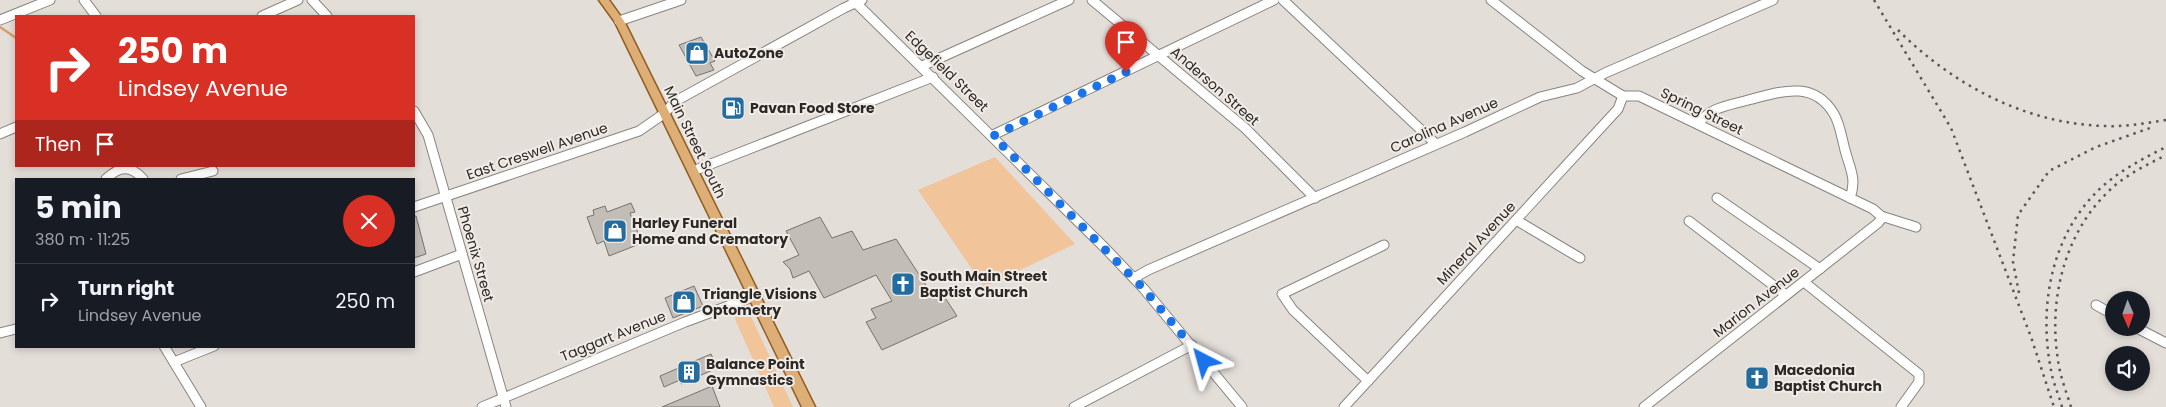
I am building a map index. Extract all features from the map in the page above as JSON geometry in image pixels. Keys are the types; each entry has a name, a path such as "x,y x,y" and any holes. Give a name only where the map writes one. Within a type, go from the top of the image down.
{"main road":[{"name":"Main Street South","path":"604,0 620,22 809,407"}],"street":[{"path":"0,20 50,0"},
{"path":"84,0 95,15"},
{"path":"264,15 298,0"},
{"path":"312,0 326,15"},
{"path":"620,22 681,0"},
{"path":"922,66 1069,0"},
{"name":"Anderson Street","path":"1092,0 1245,128 1314,198"},
{"path":"993,136 1274,0"},
{"path":"1283,0 1436,144"},
{"name":"Spring Street","path":"1491,0 1594,79 1623,96 1639,96 1873,209 1881,216 1916,227"},
{"name":"Edgefield Street","path":"857,1 1134,278 1242,407"},
{"name":"East Creswell Avenue","path":"415,207 639,131 665,113 674,102 857,1"},
{"name":"Carolina Avenue","path":"1134,278 1148,270 1540,97 1577,88 1771,1"},
{"path":"693,171 933,77"},
{"path":"1698,124 1712,110 1786,90 1796,89 1812,94 1829,105 1835,115 1855,185 1850,198"},
{"name":"Mineral Avenue","path":"1344,407 1618,109 1623,96"},
{"name":"Phoenix Street","path":"415,113 428,135 505,402"},
{"path":"0,134 15,127"},
{"path":"107,178 114,172 131,169 136,171 142,178"},
{"path":"186,178 213,172"},
{"path":"1718,198 1820,269"},
{"name":"Marion Avenue","path":"1644,407 1878,223 1881,216"},
{"path":"1516,220 1580,258"},
{"path":"1689,221 1786,295"},
{"path":"1368,381 1293,310 1282,294 1384,246"},
{"path":"415,272 462,254"},
{"path":"1804,282 1919,374 1919,382 1901,407"},
{"name":"Taggart Avenue","path":"482,407 505,402 684,322 755,296"},
{"path":"2096,305 2105,310"},
{"path":"0,333 15,328"},
{"path":"2150,335 2166,343"},
{"path":"1074,407 1192,345"},
{"path":"165,348 201,407"},
{"path":"174,362 209,348"}],"shaded area":[{"path":"995,157 1075,244 984,287 918,190"},
{"path":"748,310 793,407 774,407 735,319 736,314 740,311"}],"building":[{"name":"AutoZone","path":"701,37 715,61 710,63 714,70 696,76 679,45"},
{"name":"Pavan Food Store","path":"736,101 742,112 726,118 723,114 729,104"},
{"name":"Harley Funeral Home and Crematory","path":"631,203 635,212 630,213 642,243 609,256 604,241 597,244 587,217 594,215 593,210 605,206 607,212"},
{"path":"415,216 416,216 426,254 415,258"},
{"name":"South Main Street Baptist Church","path":"820,217 832,238 852,231 863,250 896,239 931,293 940,290 957,316 882,350 866,322 876,318 871,309 892,301 876,275 824,298 809,271 793,278 790,269 783,262 799,255 786,231"},
{"name":"Triangle Visions Optometry","path":"694,286 703,306 673,318 665,298"},
{"name":"Balance Point Gymnastics","path":"711,354 717,368 681,384 680,380 664,387 660,376"},
{"path":"712,386 720,407 662,407"}],"waterway":[{"path":"0,27 15,37"}],"railway":[{"path":"1874,0 1951,128 2031,337 2054,407"},
{"path":"1898,30 1942,68 1992,98 2019,109 2047,118 2076,124 2113,126 2166,120"},
{"path":"2019,293 2013,262 2018,215 2049,171 2096,147 2150,128"},
{"path":"2062,407 2051,370 2046,320 2053,270 2061,246 2072,224 2086,203 2104,185 2126,169 2166,147"},
{"path":"2071,407 2060,372 2056,337 2058,290 2071,245 2095,206 2111,189 2130,174 2166,155"}],"place":[{"name":"AutoZone","path":"697,53"},
{"name":"Pavan Food Store","path":"733,108"},
{"name":"Harley Funeral Home and Crematory","path":"615,231"},
{"name":"South Main Street Baptist Church","path":"903,284"},
{"name":"Triangle Visions Optometry","path":"684,302"},
{"name":"Balance Point Gymnastics","path":"689,372"},
{"name":"Macedonia Baptist Church","path":"1757,378"}],"route":[{"path":"1126,72 993,136 1144,289 1204,361"}]}
